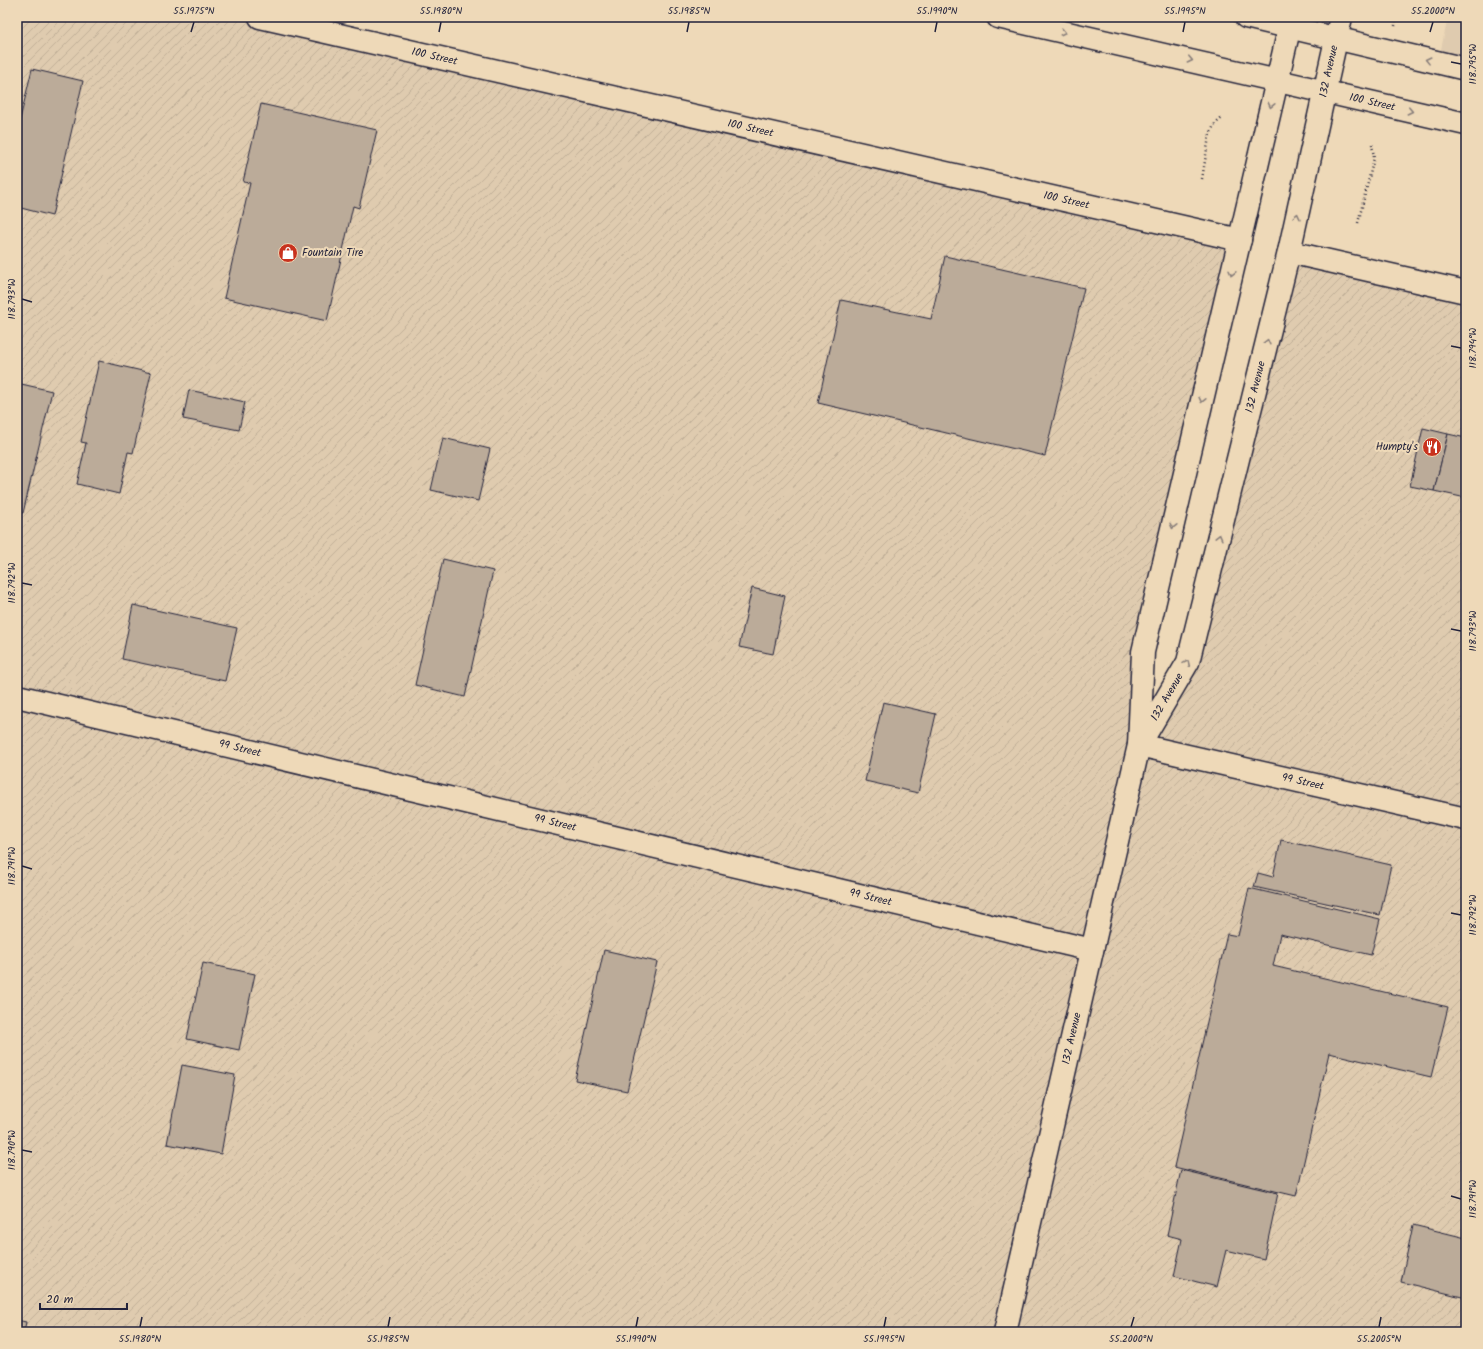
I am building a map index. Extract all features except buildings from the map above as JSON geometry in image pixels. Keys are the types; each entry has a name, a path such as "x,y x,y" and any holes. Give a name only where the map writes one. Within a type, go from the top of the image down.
{"main road":[{"name":"100 Street","path":"260,17 1240,240"},
{"name":"100 Street","path":"998,17 1277,79 1466,124"},
{"path":"1246,17 1291,22 1336,38 1466,69"},
{"name":"132 Avenue","path":"1140,745 1188,662 1289,252 1341,17"},
{"name":"132 Avenue","path":"1005,1332 1140,745 1144,652 1291,22"},
{"path":"1289,252 1466,292"},
{"name":"99 Street","path":"17,696 1092,950"},
{"name":"99 Street","path":"1140,745 1466,819"}],"path":[{"path":"1202,179 1209,137 1214,125 1222,118"},
{"path":"1358,223 1374,158 1372,144"}],"shaded area":[{"path":"17,17 260,17 1240,240 1143,652 1140,743 1188,662 1289,252 1466,291 1466,1332 17,1332"},
{"path":"1448,17 1466,17 1466,69 1438,63"}],"place":[{"name":"Fountain Tire","path":"288,253"},
{"name":"Humpty's","path":"1432,447"}]}
